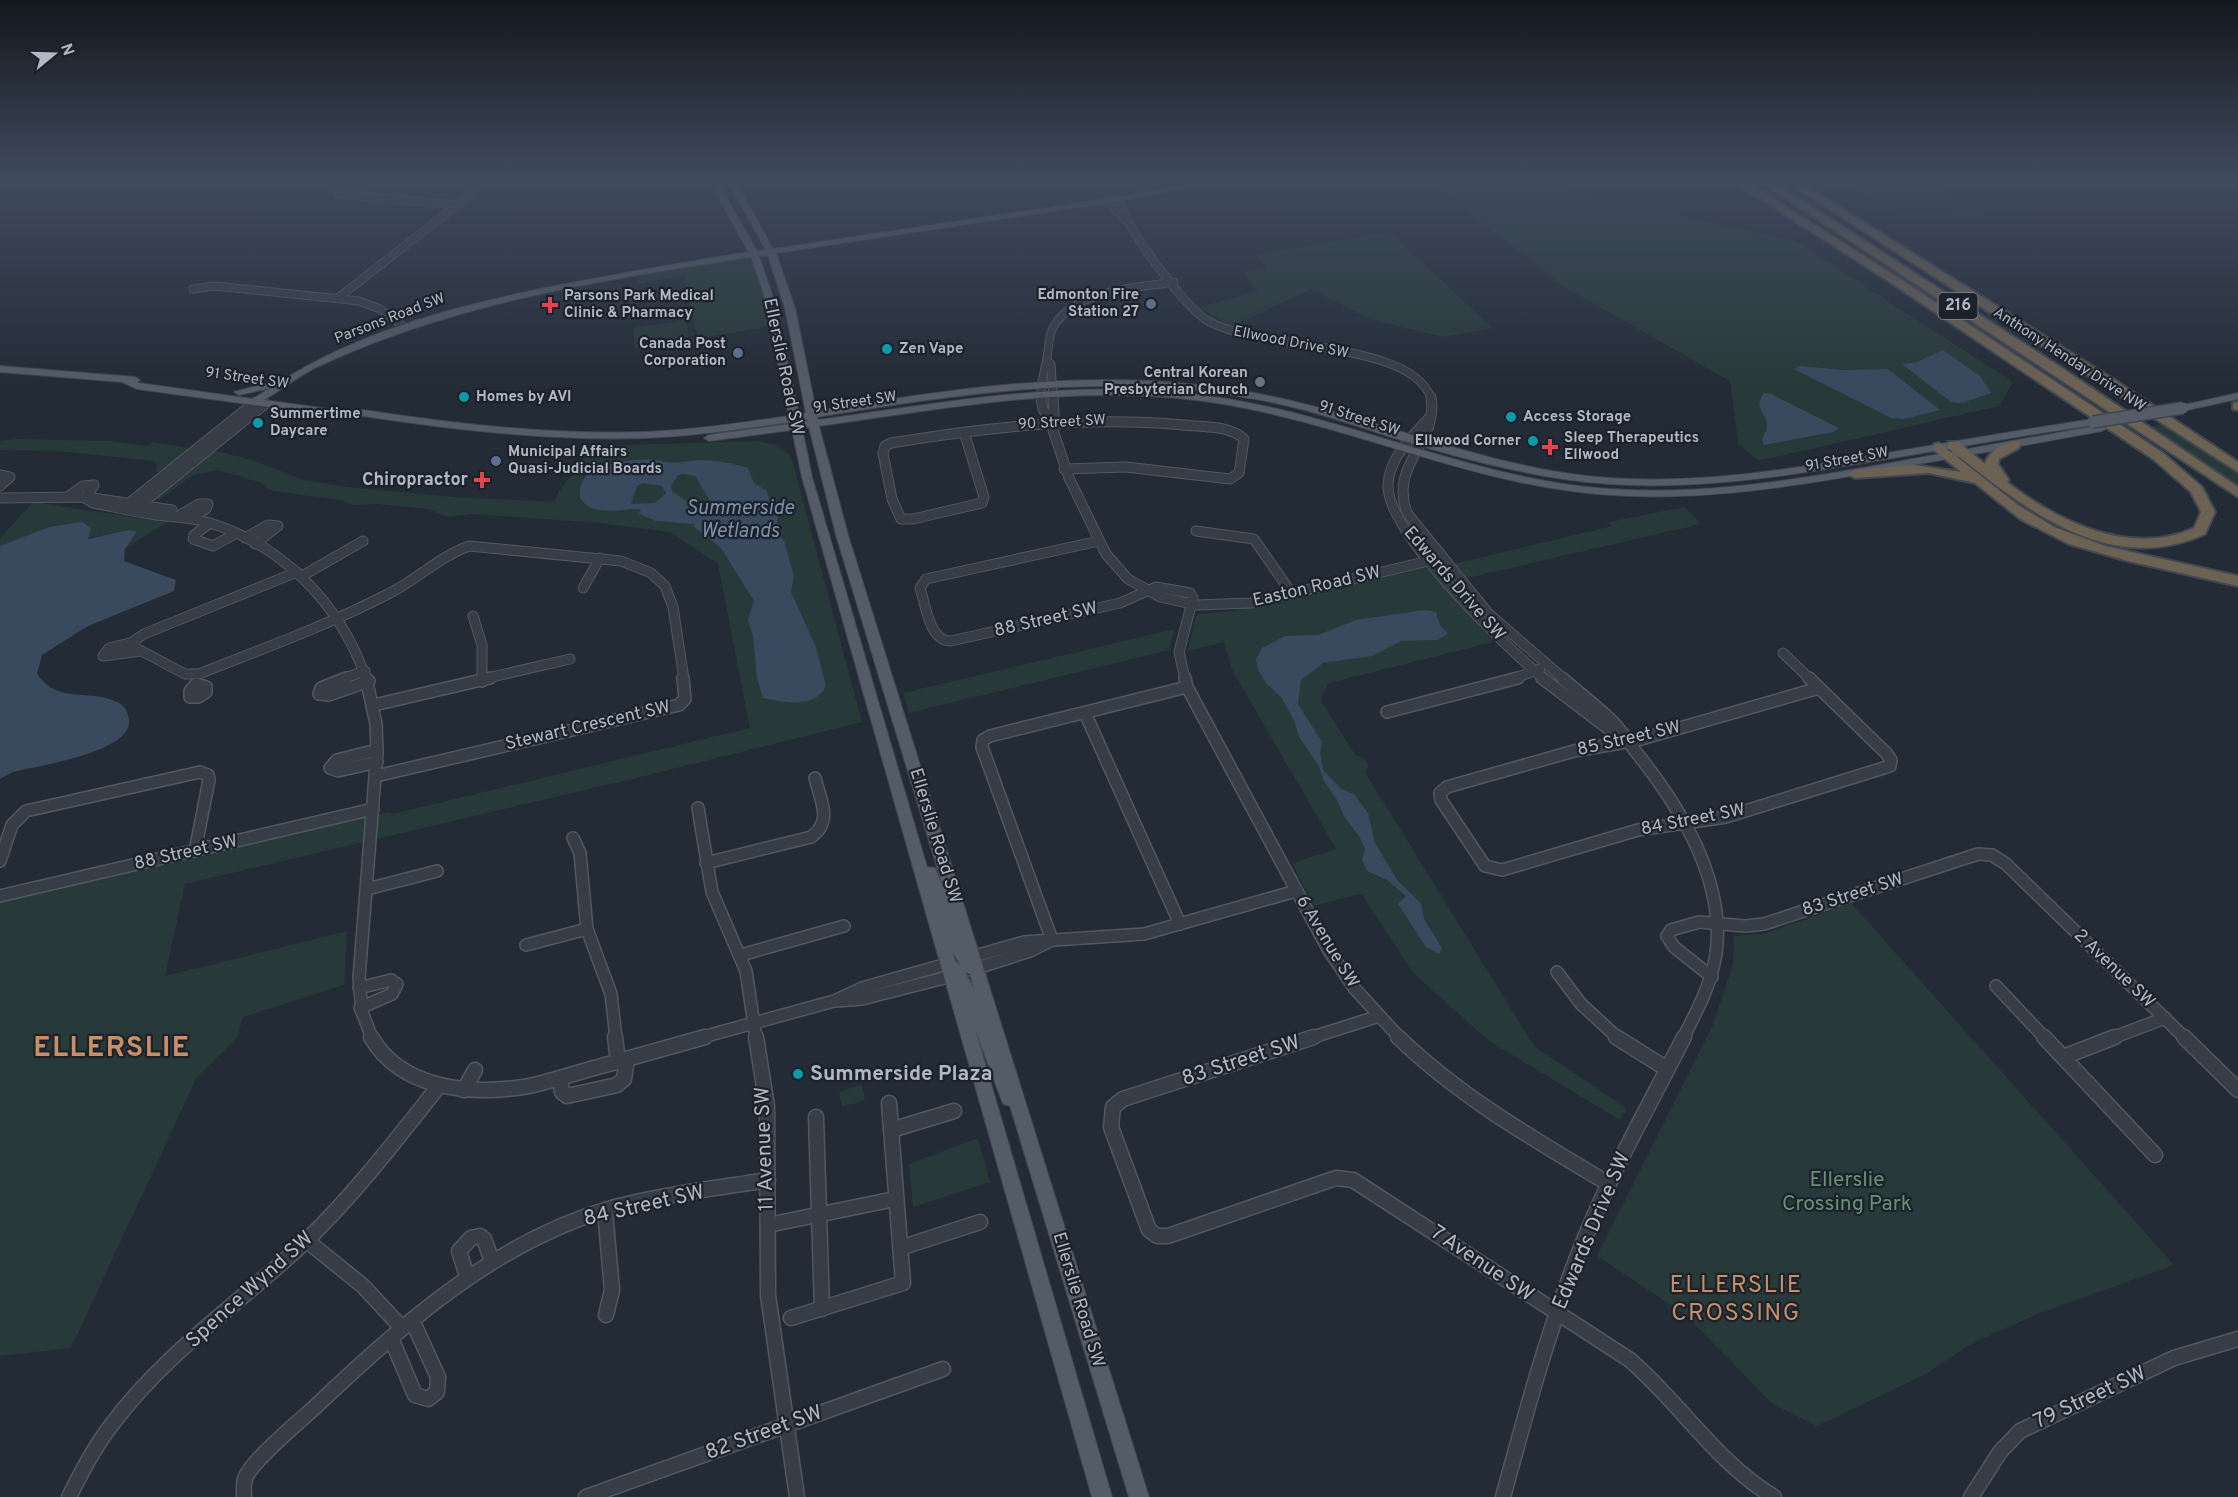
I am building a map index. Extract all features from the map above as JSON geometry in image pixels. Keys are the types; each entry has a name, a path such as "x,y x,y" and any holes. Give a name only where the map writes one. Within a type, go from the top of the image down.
{"highway":[{"path":"1843,248 2158,456 2197,490 2208,512 2200,531 2190,538 2176,542 2136,542 2111,538 2066,523 1950,472 1902,469 1855,474"},
{"name":"Anthony Henday Drive NW","path":"1867,248 2154,435 2238,493"},
{"name":"Anthony Henday Drive NW","path":"1896,248 2112,384 2238,468"},
{"path":"1892,279 2154,435"},
{"path":"1998,313 2050,340 2238,454"},
{"path":"2010,497 1991,465 1994,457 2014,446"},
{"path":"1952,451 2046,527 2088,544 2238,581"}],"main road":[{"path":"700,262 738,248"},
{"name":"Ellerslie Road SW","path":"750,248 767,291 802,422"},
{"path":"759,248 771,252"},
{"name":"Ellerslie Road SW","path":"769,248 790,308 805,375 808,399 802,422 802,453 909,827 924,856 961,966 1102,1497"},
{"name":"Parsons Road SW","path":"264,400 290,378 334,357 404,327 494,300 630,273 798,248"},
{"path":"754,254 761,258 780,301 790,308"},
{"path":"767,291 786,324 794,326"},
{"path":"777,329 783,334 792,362 805,375"},
{"name":"Parsons Road SW","path":"264,400 334,357"},
{"name":"91 Street SW","path":"0,369 126,381 144,380 239,392 264,400"},
{"path":"239,392 290,378"},
{"name":"91 Street SW","path":"126,381 137,386 264,400 350,415 363,413 482,429 603,438 802,422"},
{"name":"91 Street SW","path":"603,438 609,441 635,441 728,437 941,395 1152,383 1215,389 1330,414 1413,446 1514,479 1642,494 1735,492 1855,474 1952,451 2014,446 2097,425"},
{"name":"91 Street SW","path":"860,412 973,401 1046,388 1183,395 1253,406 1413,446 1520,469 1617,482 1709,482 1764,477 1952,451 2097,425"},
{"path":"635,441 802,422 941,395"},
{"path":"2187,410 2238,396"},
{"path":"808,399 816,404 860,412"},
{"path":"2097,425 2187,410 2238,406"},
{"path":"838,518 826,442 829,432 835,426 860,412"},
{"path":"802,422 838,518"},
{"path":"728,437 779,437 793,443 802,453"},
{"name":"Ellerslie Road SW","path":"838,518 965,981 997,1075 1026,1132 1139,1497"}],"street":[{"path":"338,298 402,248"},
{"name":"Ellwood Drive SW","path":"1148,248 1198,313 1230,332 1372,358 1400,367 1418,379 1430,393 1433,403 1430,417 1413,446"},
{"path":"1174,282 1104,296 1071,309 1057,320 1053,328 1047,361 1051,364 1044,416 1050,422 1064,469 1116,568 1147,591 1162,587 1186,591 1192,597 1191,604"},
{"path":"193,289 215,286 338,298 373,305 404,327"},
{"path":"132,506 264,400"},
{"name":"90 Street SW","path":"964,432 984,497 982,503 903,519 898,515 890,489 883,453 885,446 964,432 1050,422 1146,421 1202,427 1240,435 1244,441 1239,473 1234,478 1126,467 1064,469"},
{"name":"Edwards Drive SW","path":"1413,446 1402,477 1401,500 1411,520 1488,613 1541,669"},
{"name":"Edwards Drive SW","path":"1413,446 1390,473 1388,496 1396,516 1430,561 1479,618 1541,669 1612,721 1659,782 1684,824 1708,875 1717,924 1712,977 1702,1002 1609,1184 1582,1245 1528,1402 1503,1497"},
{"path":"0,475 10,477 0,486"},
{"path":"69,496 83,486 94,485 85,498"},
{"path":"0,498 69,496 85,498 93,503 132,506 166,516 180,515 210,523 250,541 300,574 339,617 354,643 367,676 374,705 377,750 359,988 360,1008 365,1029 379,1051 396,1067 438,1087 464,1090 511,1089 560,1078 834,1001 862,999 961,966 1030,951 1052,940 1144,934 1296,891"},
{"path":"180,515 197,505 208,504 206,509 191,518"},
{"path":"210,523 194,535 193,539 213,546 235,534"},
{"path":"1196,531 1254,539 1292,594"},
{"path":"140,651 103,656 109,648 134,642 144,634 300,574 363,541"},
{"name":"88 Street SW","path":"1100,541 922,582 920,588 935,635 943,642 1114,604 1147,591"},
{"name":"Stewart Crescent SW","path":"140,651 196,679 403,587 465,547 600,558 642,568 660,580 668,590 672,601 685,692 683,702 669,709 376,776"},
{"path":"583,588 600,558"},
{"name":"Easton Road SW","path":"1191,604 1235,605 1292,594 1441,558"},
{"name":"6 Avenue SW","path":"1191,604 1179,652 1187,687 1336,963 1376,1017 1413,1054 1463,1095 1609,1184"},
{"path":"473,616 482,645 482,681"},
{"path":"134,642 134,647 140,651"},
{"path":"1783,653 1819,688"},
{"path":"374,705 570,659"},
{"path":"1387,712 1541,669"},
{"path":"1052,940 982,747 984,740 990,736 1187,687"},
{"name":"85 Street SW","path":"1492,870 1481,861 1443,804 1440,793 1447,787 1574,751 1626,741 1819,688"},
{"name":"84 Street SW","path":"1492,870 1507,869 1626,833 1733,815 1885,769 1891,763 1886,753 1819,688"},
{"path":"1085,712 1180,924"},
{"path":"377,750 337,760 330,768 339,771 377,762"},
{"path":"0,861 12,825 20,814 36,807 204,773 209,780 195,851"},
{"path":"706,863 811,837 822,829 824,818 814,778"},
{"name":"11 Avenue SW","path":"698,808 712,892 741,955 767,1106 768,1294 797,1497"},
{"name":"88 Street SW","path":"0,896 373,809"},
{"path":"560,1078 562,1092 567,1096 616,1085 624,1079 611,994 587,929 580,854 573,838"},
{"name":"83 Street SW","path":"1717,924 1764,924 1978,854 1988,854"},
{"name":"2 Avenue SW","path":"1988,854 2006,864 2238,1090"},
{"path":"367,889 437,871"},
{"path":"1712,977 1674,947 1667,936 1671,930 1694,923 1717,924"},
{"path":"741,955 844,926"},
{"path":"526,945 587,929"},
{"path":"1557,972 1580,1005 1597,1024 1667,1069"},
{"path":"359,988 392,980 397,984 393,994 360,1008"},
{"path":"1995,986 2155,1155"},
{"name":"83 Street SW","path":"1347,1178 1336,1178 1168,1236 1157,1236 1146,1225 1111,1126 1110,1111 1123,1099 1376,1017"},
{"path":"2063,1057 2165,1018"},
{"path":"464,1090 475,1070"},
{"name":"Spence Wynd SW","path":"69,1497 86,1462 131,1400 306,1240 353,1191 438,1087"},
{"path":"790,1318 903,1283 889,1103"},
{"path":"891,1131 954,1111"},
{"path":"816,1117 822,1309"},
{"name":"7 Avenue SW","path":"1347,1178 1359,1183 1641,1368 1672,1398 1732,1467 1774,1497"},
{"name":"84 Street SW","path":"244,1497 245,1478 256,1463 402,1329 467,1276 542,1235 605,1211 768,1180"},
{"path":"768,1225 895,1199"},
{"path":"605,1211 612,1290 606,1315"},
{"path":"900,1248 981,1222"},
{"path":"467,1276 459,1251 471,1238 480,1236 484,1239 492,1261"},
{"path":"306,1240 376,1297 402,1329"},
{"name":"79 Street SW","path":"1971,1497 2000,1452 2020,1431 2174,1358 2238,1339"},
{"name":"82 Street SW","path":"586,1497 943,1369"}],"green space":[{"path":"1296,248 1406,248 1493,328 1444,337 1369,319 1311,289 1230,327 1200,307 1258,291 1243,272 1268,268 1254,255"},
{"path":"1514,248 1806,248 2013,382 1999,406 1758,461 1738,443 1730,381 1566,288"},
{"path":"751,257 772,326 701,338 697,335 684,276 636,284 642,273"},
{"path":"686,320 689,339 635,349 633,328"},
{"path":"2163,424 2238,473 2238,489 2147,427"},
{"path":"16,439 109,441 147,446 153,442 190,448 159,472 155,472 157,464 153,461 59,451 0,450 0,441"},
{"path":"757,441 777,445 791,456 862,722 636,778 185,884 165,976 347,931 344,985 243,1017 237,1038 197,1077 71,1348 0,1356 0,903 357,819 390,812 393,814 750,728 718,564 670,532 599,523 471,514 447,517 429,509 378,504 353,505 340,500 273,491 260,482 217,470 193,475 159,500 157,498 215,451 249,459 304,480 347,487 454,497 554,502 559,491 594,446"},
{"path":"33,502 166,522 125,549 137,532 0,546 0,538"},
{"path":"1684,507 1701,524 1467,578 1454,564 1612,526 1609,522"},
{"path":"1423,568 1427,569 1493,642 1329,683 1320,699 1356,756 1364,758 1369,766 1365,772 1534,1046 1626,1108 1620,1120 1489,1041 1413,973 1363,896 1358,894 1314,906 1292,863 1336,849 1232,670 1224,642 1187,651 1197,614 1234,611"},
{"path":"1175,629 1169,650 909,713 903,693"},
{"name":"Ellerslie Crossing Park","path":"1851,903 2174,1265 2040,1313 1974,1342 1924,1375 1817,1426 1771,1403 1687,1316 1597,1256 1712,1027 1733,965 1734,936 1767,933"},
{"path":"862,1085 865,1100 842,1107 839,1092"},
{"path":"978,1138 990,1182 913,1207 909,1164"}],"water":[{"path":"1943,350 1980,376 1991,393 1962,403 1951,402 1902,364 1917,362"},
{"path":"1800,366 1845,370 1888,369 1940,410 1905,419 1891,418 1794,369"},
{"path":"1764,393 1771,394 1839,428 1833,432 1764,445 1762,441 1767,422 1760,404"},
{"name":"Summerside Wetlands","path":"658,460 674,462 706,460 748,468 754,483 766,490 778,519 775,529 784,541 794,576 791,592 816,647 826,686 814,699 798,702 763,698 757,678 753,636 748,620 754,601 721,548 695,528 694,524 656,521 638,513 641,512 639,509 599,510 591,508 580,498 581,485 596,469 621,462","holes":["678,475 695,476 712,504 707,509 696,508 672,491 671,486","643,483 662,486 666,493 655,503 631,504 637,486"]},
{"path":"82,522 91,528 88,539 129,530 137,532 125,549 124,561 176,580 174,591 88,626 42,655 37,674 46,684 64,693 95,696 120,703 126,709 129,717 126,731 116,741 82,756 13,772 0,779 0,546 49,527"},
{"path":"1424,610 1436,612 1440,625 1448,634 1438,640 1401,641 1372,656 1323,663 1301,680 1298,704 1322,742 1320,753 1323,770 1341,789 1354,794 1368,813 1375,843 1398,881 1421,903 1424,919 1442,948 1439,954 1426,947 1398,904 1406,896 1387,880 1367,871 1362,860 1365,849 1360,838 1344,816 1337,800 1323,779 1319,766 1299,737 1294,720 1281,697 1266,683 1258,670 1256,659 1262,648 1285,636 1318,635 1356,620"}],"place":[{"name":"Edmonton Fire Station 27","path":"1151,304"},
{"name":"Parsons Park Medical Clinic & Pharmacy","path":"550,305"},
{"name":"Zen Vape","path":"887,349"},
{"name":"Canada Post Corporation","path":"738,353"},
{"name":"Central Korean Presbyterian Church","path":"1260,382"},
{"name":"Homes by AVI","path":"464,397"},
{"name":"Access Storage","path":"1511,417"},
{"name":"Summertime Daycare","path":"258,423"},
{"name":"Ellwood Corner","path":"1533,441"},
{"name":"Sleep Therapeutics Ellwood","path":"1550,447"},
{"name":"Municipal Affairs Quasi-Judicial Boards","path":"496,461"},
{"name":"Chiropractor","path":"482,480"},
{"name":"Summerside Plaza","path":"798,1074"}],"district":[{"name":"ELLERSLIE","path":"112,1049"},
{"name":"ELLERSLIE CROSSING","path":"1736,1300"}]}
